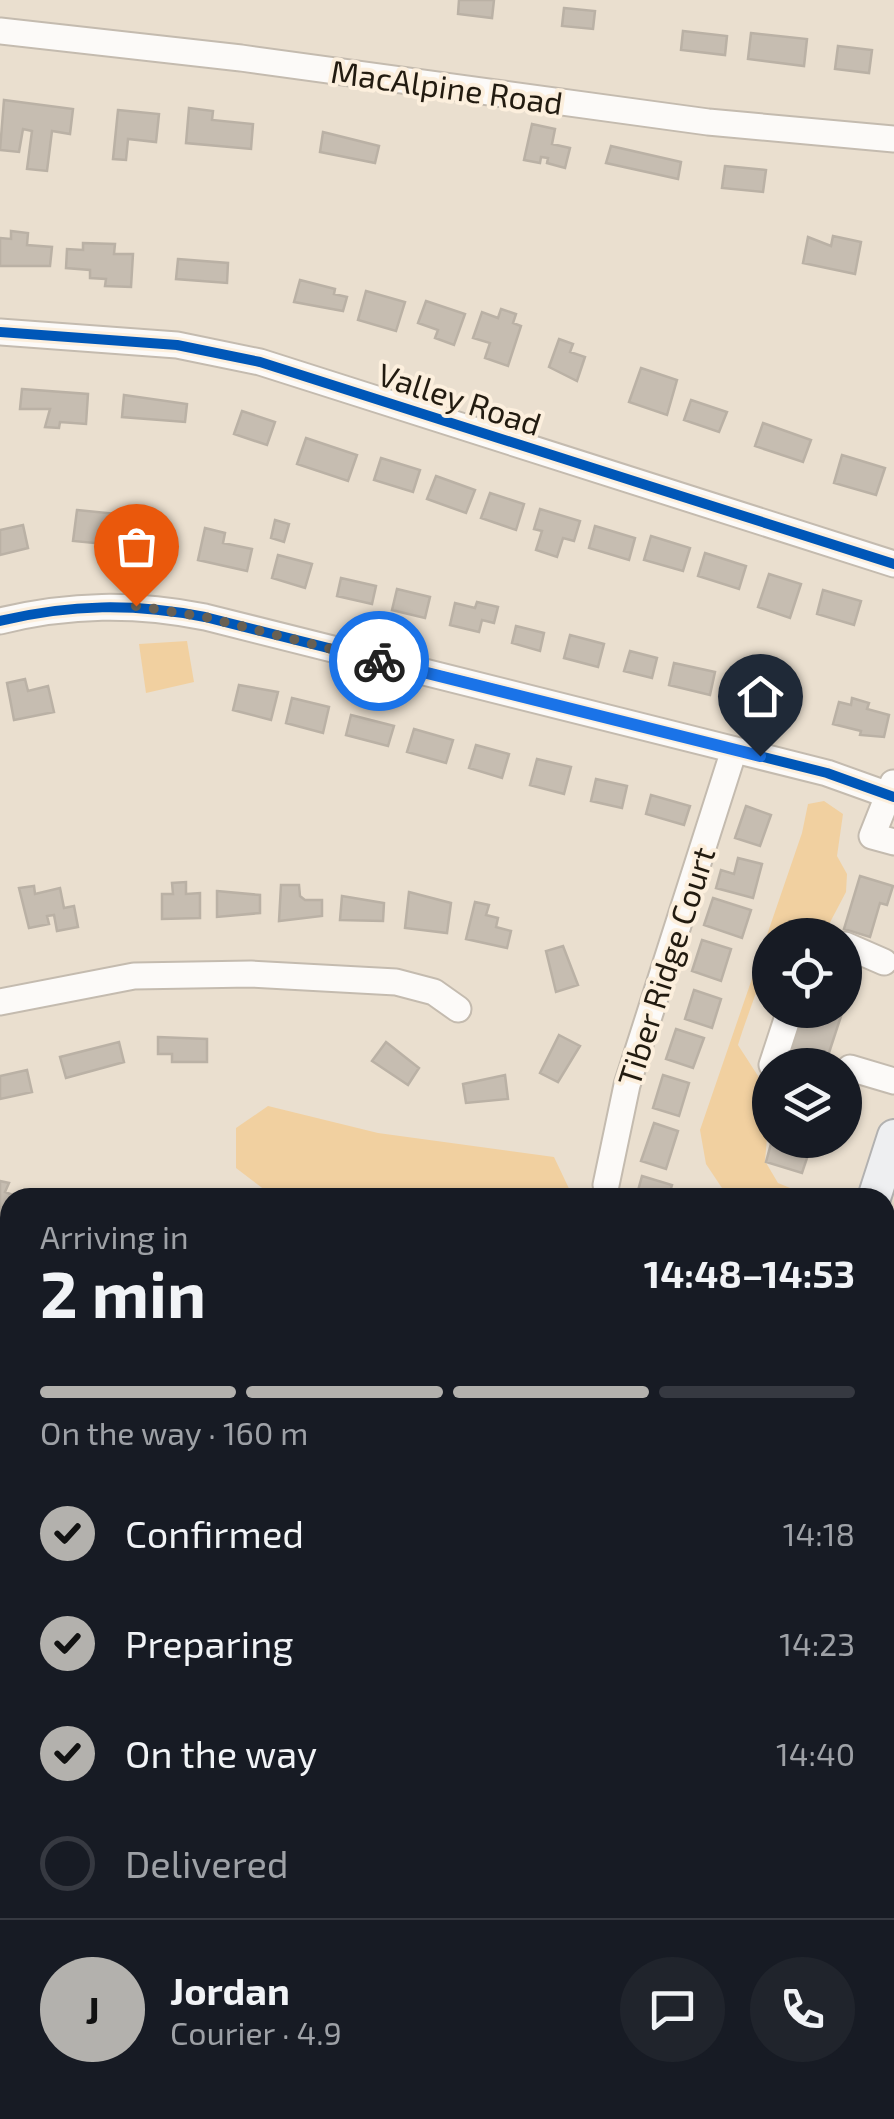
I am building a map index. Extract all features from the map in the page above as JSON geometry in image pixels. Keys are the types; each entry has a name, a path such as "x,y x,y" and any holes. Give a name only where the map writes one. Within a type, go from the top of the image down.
{"main road":[{"path":"883,1188 894,1136"}],"street":[{"name":"MacAlpine Road","path":"0,31 241,58 708,122 894,139"},
{"name":"Valley Road","path":"0,332 177,344 242,358 894,564"},
{"path":"0,621 70,607 157,608 734,750 891,790 872,836 894,842"},
{"name":"Tiber Ridge Court","path":"606,1185 627,1085 734,750"},
{"path":"862,952 884,962"},
{"path":"0,1002 134,976 251,974 396,982 434,992 458,1008"},
{"path":"862,1072 894,1081"}],"shaded area":[{"path":"187,641 194,682 146,693 139,644"},
{"path":"824,801 843,814 837,856 847,874 846,892 832,918 773,918 808,804"},
{"path":"752,979 752,1004 738,1045 752,1067 752,1158 765,1158 778,1183 790,1188 722,1188 706,1164 700,1130"},
{"path":"268,1106 378,1133 554,1157 569,1188 262,1188 236,1168 236,1128"}],"building":[{"path":"459,0 494,0 492,18 458,14"},
{"path":"564,8 595,11 593,29 562,26"},
{"path":"683,31 727,36 725,55 681,50"},
{"path":"751,33 807,39 804,66 748,59"},
{"path":"838,46 872,50 869,73 835,69"},
{"path":"4,100 73,109 70,134 52,131 47,171 27,169 32,131 23,129 19,152 0,150"},
{"path":"189,108 213,111 212,120 253,124 251,149 186,143"},
{"path":"118,110 159,114 156,142 128,139 126,160 113,159"},
{"path":"532,124 555,129 552,144 570,148 565,168 547,163 548,158 541,157 540,163 524,160"},
{"path":"323,132 379,146 375,163 320,152"},
{"path":"611,146 681,162 678,179 606,163"},
{"path":"725,166 766,170 763,192 722,188"},
{"path":"11,231 28,233 27,245 52,247 50,266 0,266 0,238 11,239"},
{"path":"833,236 861,242 855,274 803,263 808,237 831,246"},
{"path":"83,243 115,244 114,254 133,254 131,287 105,286 106,279 90,278 90,270 66,268 67,249 83,250"},
{"path":"178,259 228,263 227,283 176,279"},
{"path":"300,280 335,289 334,294 347,297 343,311 294,302"},
{"path":"366,291 405,302 396,331 358,320"},
{"path":"426,301 465,314 454,345 435,338 438,330 418,323"},
{"path":"501,309 516,314 513,323 521,326 508,366 485,358 490,343 473,338 482,312 498,318"},
{"path":"559,339 573,344 570,352 585,357 577,381 549,367"},
{"path":"641,368 677,380 667,415 629,402"},
{"path":"22,389 88,394 86,424 60,422 59,428 45,427 50,409 20,409"},
{"path":"124,395 187,404 185,422 122,417"},
{"path":"691,400 727,412 719,432 684,420"},
{"path":"242,411 275,422 267,445 234,434"},
{"path":"763,423 811,440 803,462 755,446"},
{"path":"306,438 357,455 348,481 297,464"},
{"path":"842,455 885,468 876,495 834,483"},
{"path":"381,458 420,470 413,492 374,480"},
{"path":"436,476 475,490 466,513 427,499"},
{"path":"490,493 524,504 516,530 481,518"},
{"path":"540,509 580,521 574,541 563,538 557,557 536,550 542,531 534,529"},
{"path":"77,510 128,515 125,546 73,541"},
{"path":"275,520 289,524 284,542 271,538"},
{"path":"23,525 28,548 0,555 0,530"},
{"path":"595,526 635,538 629,560 589,548"},
{"path":"205,528 225,533 223,543 252,549 247,571 198,560"},
{"path":"651,536 690,548 683,571 644,560"},
{"path":"705,553 746,566 739,589 698,576"},
{"path":"278,555 312,564 305,588 272,578"},
{"path":"769,574 801,584 790,618 758,607"},
{"path":"341,578 376,586 372,604 337,596"},
{"path":"397,589 430,597 425,618 392,610"},
{"path":"823,590 861,601 854,625 817,614"},
{"path":"477,602 498,607 494,623 482,620 479,632 450,625 455,603 475,608"},
{"path":"516,626 544,633 540,651 512,643"},
{"path":"570,635 604,644 598,667 564,658"},
{"path":"630,651 657,658 652,678 624,671"},
{"path":"674,663 715,672 710,695 669,685"},
{"path":"729,674 783,684 778,709 724,698"},
{"path":"25,679 28,691 48,686 54,712 14,720 7,683"},
{"path":"239,685 278,692 271,720 233,710"},
{"path":"292,698 329,707 323,733 286,723"},
{"path":"852,698 869,703 867,709 889,715 884,737 860,735 861,731 833,724 839,702 851,705"},
{"path":"351,715 394,726 388,746 346,735"},
{"path":"414,729 453,740 446,763 407,752"},
{"path":"476,745 509,754 502,778 469,768"},
{"path":"537,759 571,767 564,794 530,785"},
{"path":"596,779 627,786 622,808 591,801"},
{"path":"651,795 690,806 684,825 646,814"},
{"path":"746,806 771,815 760,846 735,838"},
{"path":"738,858 762,864 753,898 716,888 721,870 734,874"},
{"path":"860,876 893,886 887,905 880,903 870,937 862,935 862,918 847,918"},
{"path":"186,882 186,894 200,893 200,918 162,919 162,894 173,894 172,883"},
{"path":"281,885 299,885 300,896 305,900 322,900 322,916 279,921"},
{"path":"34,886 35,894 60,888 64,908 74,906 78,927 57,931 54,915 47,916 49,924 29,928 19,888"},
{"path":"217,891 260,895 260,913 217,917"},
{"path":"409,892 451,903 447,933 405,928"},
{"path":"342,896 384,903 383,921 340,920"},
{"path":"713,898 751,910 742,938 704,925"},
{"path":"475,902 489,905 486,915 498,918 496,927 511,931 507,948 466,939"},
{"path":"702,940 731,949 721,981 692,971"},
{"path":"563,946 578,985 556,992 546,951"},
{"path":"694,990 721,999 712,1028 685,1019"},
{"path":"791,1028 837,1028 831,1048 785,1048"},
{"path":"676,1029 704,1038 693,1068 666,1059"},
{"path":"559,1035 580,1046 558,1082 540,1073"},
{"path":"158,1037 207,1039 207,1062 172,1062 172,1054 158,1054"},
{"path":"119,1042 124,1062 66,1078 60,1057"},
{"path":"386,1042 419,1068 408,1085 372,1061"},
{"path":"27,1070 32,1092 0,1099 0,1076"},
{"path":"505,1075 508,1099 466,1103 463,1084"},
{"path":"663,1075 689,1083 679,1116 653,1108"},
{"path":"654,1123 678,1131 666,1169 641,1161"},
{"path":"767,1158 807,1158 802,1173 766,1162"},
{"path":"642,1176 672,1185 671,1188 639,1188"}],"cycle path":[{"path":"0,332 177,345 260,362 894,564"},
{"path":"0,621 102,607 205,617 827,773 894,797"}],"way so far":[{"path":"136,606 205,617 379,661"}],"route":[{"path":"379,661 760,756"}]}
